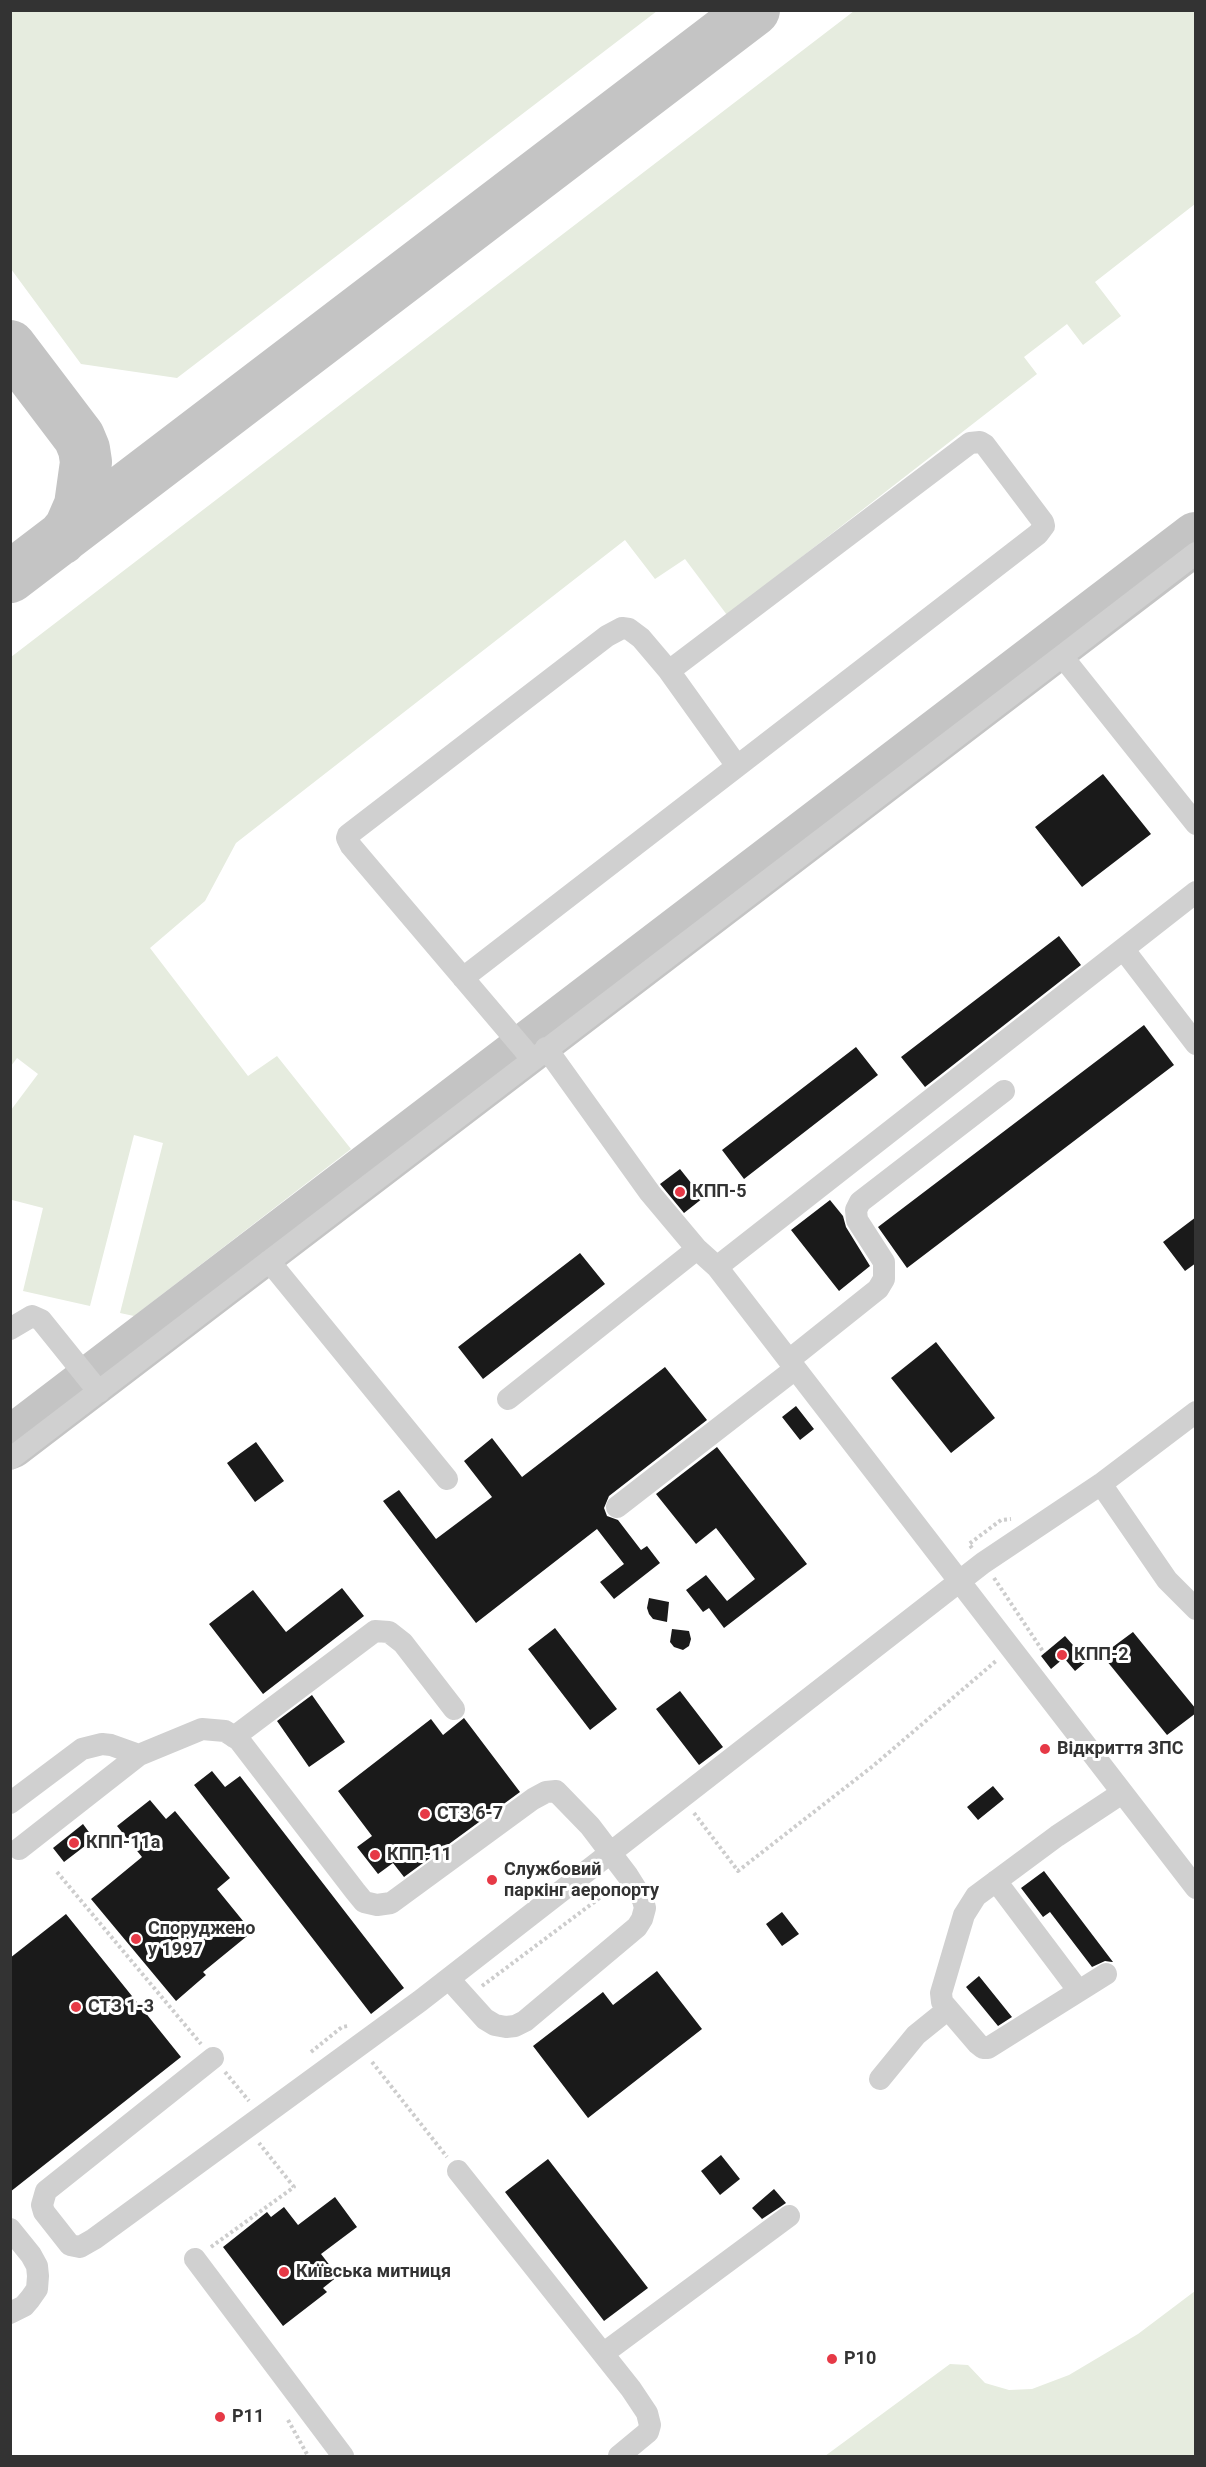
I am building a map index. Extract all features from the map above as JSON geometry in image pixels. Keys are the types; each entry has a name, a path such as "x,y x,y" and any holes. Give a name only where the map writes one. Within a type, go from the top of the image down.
{"lane":[{"path":"463,978 1038,534 1044,526 1041,518 985,445 980,442 970,443 669,671"},
{"path":"10,1459 1196,553"},
{"path":"737,766 669,671 641,638 629,629 622,628 616,630 347,838 351,846 463,978 539,1054 650,1193 698,1250 717,1267 1196,1888"},
{"path":"1062,656 1196,824"},
{"path":"717,1267 1196,892"},
{"path":"1124,950 1196,1044"},
{"path":"617,1507 792,1365 878,1289 884,1279 885,1262 857,1220 856,1210 860,1202 1004,1090"},
{"path":"508,1399 698,1250"},
{"path":"269,1261 447,1479"},
{"path":"10,1329 32,1316 41,1320 99,1392"},
{"path":"213,2058 46,2191 42,2205 44,2212 70,2245 80,2247 94,2239 449,1978 983,1563 1101,1484 1196,1412"},
{"path":"1101,1484 1167,1580 1196,1609"},
{"path":"234,1737 375,1631 389,1632 403,1642 454,1709"},
{"path":"19,1849 139,1755 202,1729 225,1731 249,1751 355,1892 364,1902 371,1904 391,1903 533,1799 546,1792 556,1791 590,1826 643,1900 645,1908 637,1927 525,2021 506,2027 495,2025 485,2019 449,1978"},
{"path":"10,1803 82,1749 102,1744 139,1755"},
{"path":"1106,1974 988,2048 978,2044 942,2002 941,1993 964,1915 976,1896 1057,1836 1122,1793"},
{"path":"996,1881 1078,1990"},
{"path":"880,2079 916,2035 947,2010"},
{"path":"458,2171 604,2353 648,2414 650,2425 648,2432 619,2457"},
{"path":"604,2353 789,2216"},
{"path":"10,2229 31,2255 37,2266 38,2276 37,2289 30,2299 24,2306 10,2312"},
{"path":"10,2246 24,2262 26,2275 24,2288 10,2312"},
{"path":"195,2259 343,2457"}],"path":[{"path":"1000,1520 969,1544 1044,1653"},
{"path":"683,1798 738,1871 873,1766 1031,1632"},
{"path":"57,1872 249,2102"},
{"path":"466,1999 628,1876"},
{"path":"380,2054 371,2061 458,2171"}],"shaded area":[{"path":"11,10 657,11 177,378 81,364 11,269"},
{"path":"854,11 1195,11 1195,204 1095,282 1121,316 1083,345 1067,324 1024,357 1037,374 727,615 685,559 655,579 625,540 236,843 205,901 150,948 248,1076 277,1056 351,1149 134,1316 120,1313 163,1143 134,1135 90,1306 23,1291 43,1208 12,1200 11,1205 11,1110 38,1074 17,1058 11,1066 11,657"},
{"path":"1195,2291 1195,2456 825,2456 950,2364 968,2365 985,2383 1009,2390 1032,2389 1069,2375 1138,2334"}],"building":[{"path":"1103,774 1151,834 1082,887 1035,827"},
{"path":"1059,936 1081,965 925,1087 901,1057"},
{"path":"1144,1025 1174,1065 907,1268 878,1227"},
{"path":"856,1047 878,1075 744,1179 722,1150"},
{"name":"КПП-5","path":"680,1169 703,1198 684,1213 660,1184"},
{"path":"830,1200 843,1216 846,1227 870,1266 839,1291 791,1230"},
{"path":"1196,1217 1196,1263 1185,1271 1163,1242"},
{"path":"580,1253 605,1284 483,1379 458,1347"},
{"path":"936,1342 995,1418 951,1453 891,1378"},
{"path":"665,1367 707,1420 609,1496 604,1508 607,1516 618,1520 641,1550 647,1546 660,1563 614,1599 600,1582 624,1564 597,1529 476,1623 383,1501 399,1490 436,1539 492,1497 464,1461 492,1438 522,1477"},
{"path":"796,1406 814,1429 800,1440 782,1417"},
{"path":"256,1442 284,1481 255,1502 227,1463"},
{"path":"717,1447 807,1564 724,1628 709,1608 703,1612 686,1590 706,1575 727,1601 755,1579 716,1528 696,1544 656,1494"},
{"path":"342,1588 364,1616 263,1694 209,1624 253,1590 286,1632"},
{"path":"649,1598 669,1602 667,1622 653,1619 649,1614 647,1608"},
{"path":"555,1628 617,1709 590,1730 528,1649"},
{"path":"672,1629 689,1631 691,1639 689,1646 683,1650 674,1647 670,1642"},
{"path":"1133,1632 1196,1709 1196,1713 1167,1735 1102,1655"},
{"name":"КПП-2","path":"1065,1636 1087,1661 1075,1671 1064,1658 1051,1669 1041,1656"},
{"path":"680,1691 723,1747 699,1765 656,1709"},
{"path":"312,1695 345,1742 309,1767 277,1721"},
{"name":"СТЗ 6-7","path":"464,1718 520,1792 404,1877 393,1863 378,1874 357,1847 372,1836 338,1791 431,1719 443,1735"},
{"path":"212,1771 225,1787 240,1776 404,1988 371,2014 194,1785"},
{"path":"993,1786 1004,1799 978,1820 967,1807"},
{"path":"150,1800 166,1819 175,1811 230,1878 217,1889 252,1932 203,1972 206,1975 176,2001 91,1899 142,1857 117,1826"},
{"name":"КПП-11а","path":"83,1824 94,1839 64,1862 53,1848"},
{"path":"1044,1871 1113,1962 1105,1961 1092,1967 1050,1912 1043,1917 1021,1888"},
{"path":"782,1912 799,1934 782,1946 766,1924"},
{"name":"СТЗ 1-3","path":"66,1914 181,2057 10,2192 10,1958"},
{"path":"657,1971 702,2029 588,2118 533,2046 603,1992 613,2005"},
{"path":"979,1976 1012,2017 998,2026 966,1987"},
{"path":"721,2155 740,2179 720,2195 701,2171"},
{"path":"548,2159 648,2288 604,2321 505,2192"},
{"path":"774,2189 786,2203 762,2219 752,2208"},
{"path":"335,2197 357,2227 321,2254 338,2276 323,2288 327,2292 283,2326 223,2247 267,2212 271,2217 284,2207 298,2225"}],"taxiway":[{"path":"10,577 754,10"},
{"path":"10,346 79,437 84,449 86,462 80,505 70,528 61,539"},
{"path":"10,1443 1196,538"}],"place":[{"name":"КПП-5","path":"680,1192"},
{"name":"КПП-2","path":"1062,1655"},
{"name":"Відкриття ЗПС","path":"1045,1749"},
{"name":"СТЗ 6-7","path":"425,1814"},
{"name":"КПП-11а","path":"74,1843"},
{"name":"КПП-11","path":"375,1855"},
{"name":"Службовий паркінг аеропорту","path":"492,1880"},
{"name":"Споруджено у 1997","path":"136,1939"},
{"name":"СТЗ 1-3","path":"76,2007"},
{"name":"Київська митниця","path":"284,2272"},
{"name":"P10","path":"832,2359"},
{"name":"P11","path":"220,2417"}]}
